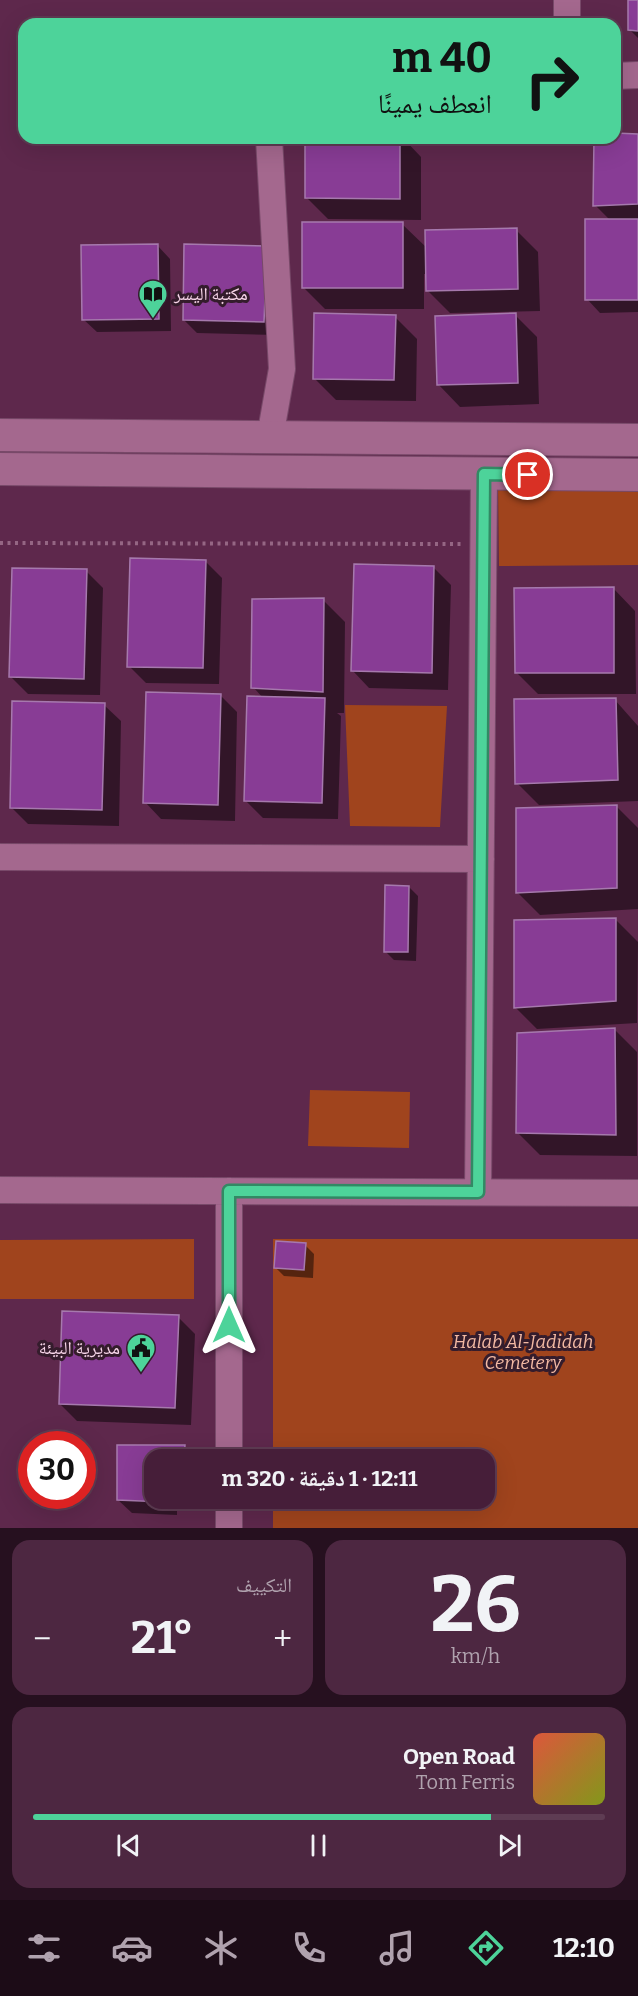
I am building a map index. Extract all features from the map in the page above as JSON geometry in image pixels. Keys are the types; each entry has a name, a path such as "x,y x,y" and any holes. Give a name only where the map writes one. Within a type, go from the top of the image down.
{"street":[{"path":"567,0 567,18"},
{"path":"621,76 638,75"},
{"path":"269,144 282,369 270,437"},
{"path":"0,435 638,440"},
{"path":"0,469 638,475"},
{"path":"478,1192 484,474"},
{"path":"0,857 481,860"},
{"path":"0,1190 638,1193"},
{"path":"229,1191 229,1449"},
{"path":"229,1509 229,1528"}],"path":[{"path":"0,543 483,544"}],"green space":[{"path":"638,484 638,565 499,566 498,485"},
{"path":"345,705 447,706 440,827 350,826"},
{"path":"310,1090 410,1092 409,1148 308,1146"},
{"path":"194,1239 194,1299 0,1299 0,1240"},
{"name":"Halab Al-Jadidah Cemetery","path":"273,1239 638,1239 638,1528 273,1528 273,1509 495,1509 495,1449 273,1449"}],"building":[{"path":"628,0 638,0 638,31 628,30"},
{"path":"621,133 638,134 638,204 593,206 594,144 621,144"},
{"path":"305,144 400,144 400,199 305,198"},
{"path":"585,219 638,219 638,300 585,300"},
{"path":"302,222 403,222 403,288 302,288"},
{"path":"517,228 518,289 426,291 425,230"},
{"path":"158,244 159,319 82,320 81,245"},
{"path":"184,244 267,246 264,322 183,320"},
{"path":"314,313 396,315 394,380 313,379"},
{"path":"516,313 518,383 437,385 435,316"},
{"path":"130,558 206,560 203,668 127,667"},
{"path":"354,564 434,566 432,673 351,671"},
{"path":"12,568 87,569 84,679 9,677"},
{"path":"614,587 614,673 515,673 514,588"},
{"path":"324,598 323,692 251,688 252,599"},
{"path":"146,692 221,694 218,805 143,803"},
{"path":"247,696 325,698 322,803 244,801"},
{"path":"616,698 618,780 515,784 514,699"},
{"path":"12,701 105,703 102,810 10,808"},
{"path":"617,805 617,888 516,893 516,808"},
{"path":"385,885 409,886 408,952 384,952"},
{"path":"616,918 616,1001 514,1008 514,920"},
{"path":"615,1028 616,1135 516,1133 517,1033"},
{"path":"276,1241 306,1243 304,1270 274,1268"},
{"path":"62,1311 179,1315 175,1408 59,1404"},
{"path":"117,1445 185,1445 185,1449 144,1449 144,1501 117,1500"}],"place":[{"name":"مكتبة اليسر","path":"153,320"},
{"name":"مديرية البيئة","path":"141,1374"}],"route":[{"path":"229,1325 229,1191 478,1192 484,474 528,475"}]}
